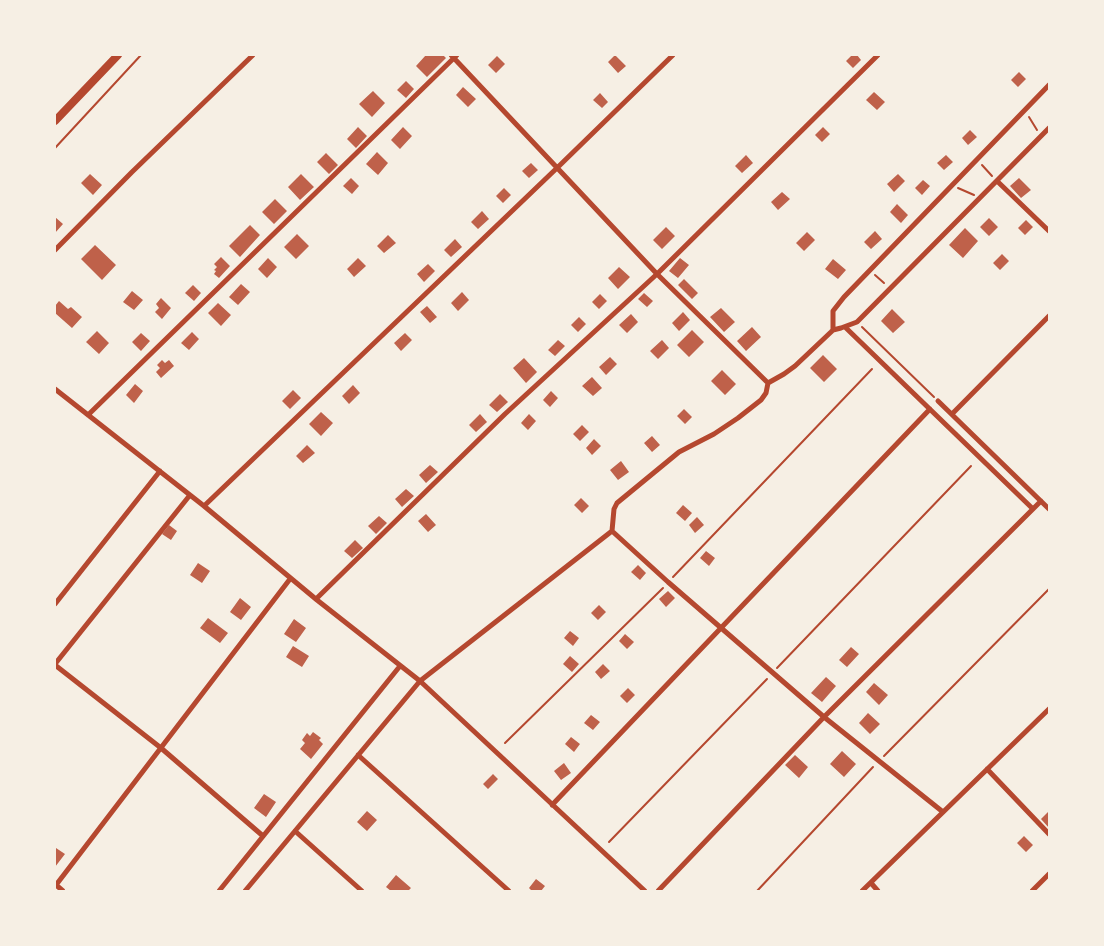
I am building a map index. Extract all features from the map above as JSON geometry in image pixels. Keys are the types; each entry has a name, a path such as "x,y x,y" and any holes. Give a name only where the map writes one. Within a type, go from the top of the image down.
{"main road":[{"path":"55,121 118,55"}],"street":[{"path":"55,250 132,172 253,55"},
{"path":"204,506 673,55"},
{"path":"316,599 505,414 656,274 878,55"},
{"path":"88,415 454,56 656,274 768,383"},
{"path":"833,330 833,311 844,297 1049,85"},
{"path":"245,891 420,681 612,531 614,508 617,503 679,452 714,434 761,400 766,393 768,383 795,366 833,330 857,322 1049,128"},
{"path":"997,181 1049,231"},
{"path":"952,414 1049,316"},
{"path":"845,327 1033,509"},
{"path":"55,389 190,494 290,578 420,681 645,891"},
{"path":"938,401 1048,507"},
{"path":"552,805 930,410"},
{"path":"55,604 160,471"},
{"path":"190,494 55,664 160,748 263,836"},
{"path":"658,891 824,717 1041,501"},
{"path":"612,531 824,717 943,812"},
{"path":"63,891 55,885 290,578"},
{"path":"219,891 400,666"},
{"path":"862,891 1049,709"},
{"path":"358,755 509,891"},
{"path":"987,769 1049,834"},
{"path":"295,831 362,891"},
{"path":"1032,891 1049,874"},
{"path":"871,883 878,891"}],"path":[{"path":"55,148 141,55"},
{"path":"1024,111 1034,124 1040,137"},
{"path":"977,160 997,181"},
{"path":"956,181 960,189 973,194 976,201"},
{"path":"868,271 883,281 888,290"},
{"path":"857,322 938,401"},
{"path":"505,743 668,582 872,369"},
{"path":"609,842 971,466"},
{"path":"757,891 879,761 1049,589"}],"building":[{"path":"426,55 443,55 446,58 427,77 416,66"},
{"path":"615,55 626,66 618,73 608,62"},
{"path":"852,55 857,55 861,60 853,68 846,61"},
{"path":"497,56 505,64 496,73 488,65"},
{"path":"1019,72 1026,79 1018,87 1011,80"},
{"path":"406,81 414,89 406,98 397,90"},
{"path":"463,87 476,99 468,107 456,95"},
{"path":"373,91 385,103 372,117 359,104"},
{"path":"874,92 885,102 877,110 866,100"},
{"path":"600,93 608,102 602,108 593,100"},
{"path":"358,127 367,136 356,148 347,139"},
{"path":"403,127 412,136 400,149 391,140"},
{"path":"823,127 830,134 822,142 815,135"},
{"path":"970,130 977,137 968,145 962,138"},
{"path":"377,152 388,163 378,175 366,164"},
{"path":"326,153 338,165 329,174 317,162"},
{"path":"746,155 753,163 742,173 735,166"},
{"path":"946,155 953,162 944,170 937,163"},
{"path":"531,163 538,170 529,178 522,171"},
{"path":"90,174 102,185 93,195 81,183"},
{"path":"301,174 314,187 300,200 288,187"},
{"path":"898,174 905,181 894,192 887,184"},
{"path":"351,178 359,186 352,194 343,186"},
{"path":"1019,178 1031,190 1021,198 1010,186"},
{"path":"923,180 930,186 922,195 915,188"},
{"path":"504,188 511,195 503,203 496,196"},
{"path":"782,192 790,199 778,210 771,202"},
{"path":"275,199 287,211 274,224 262,212"},
{"path":"897,204 908,215 901,223 890,212"},
{"path":"482,211 489,219 478,229 471,222"},
{"path":"55,217 63,224 55,233"},
{"path":"989,218 998,227 989,236 980,227"},
{"path":"1026,220 1033,227 1025,235 1018,228"},
{"path":"250,225 260,235 240,257 229,246"},
{"path":"666,227 675,236 662,249 653,240"},
{"path":"965,228 978,241 963,258 949,245"},
{"path":"875,231 882,239 871,249 864,242"},
{"path":"807,232 815,240 804,251 796,243"},
{"path":"297,234 309,246 296,259 284,247"},
{"path":"388,235 396,243 384,253 377,246"},
{"path":"455,239 462,247 451,257 444,250"},
{"path":"95,245 116,265 102,280 81,259"},
{"path":"1002,254 1009,261 1000,270 993,263"},
{"path":"221,257 230,266 219,278 214,274 216,271 214,270 217,267 214,264"},
{"path":"268,258 277,267 267,278 258,269"},
{"path":"358,258 366,266 354,277 347,269"},
{"path":"680,258 689,265 678,278 669,271"},
{"path":"833,259 846,270 838,279 825,269"},
{"path":"428,264 435,271 424,282 417,274"},
{"path":"619,267 630,277 618,289 608,278"},
{"path":"684,279 698,293 692,299 678,285"},
{"path":"241,284 250,292 238,305 229,297"},
{"path":"193,285 201,293 194,301 185,293"},
{"path":"132,291 143,300 134,310 123,302"},
{"path":"462,292 469,300 458,311 451,303"},
{"path":"644,293 653,301 647,307 638,299"},
{"path":"600,294 607,301 599,309 592,302"},
{"path":"161,298 171,308 162,319 155,312 159,308 156,304"},
{"path":"59,301 68,309 71,307 82,317 72,328 55,313 55,306"},
{"path":"218,303 231,315 221,326 208,313"},
{"path":"427,306 437,317 430,323 420,312"},
{"path":"721,308 735,322 724,332 710,317"},
{"path":"892,309 905,322 893,333 881,321"},
{"path":"683,312 690,320 679,331 672,323"},
{"path":"631,314 638,322 627,333 619,325"},
{"path":"579,317 586,324 578,332 571,325"},
{"path":"752,327 761,337 746,351 737,341"},
{"path":"692,330 704,342 689,357 677,345"},
{"path":"97,331 109,343 99,354 86,342"},
{"path":"192,332 199,339 189,350 181,343"},
{"path":"141,333 150,341 141,351 132,342"},
{"path":"405,333 412,340 401,351 394,343"},
{"path":"558,340 565,346 555,356 548,350"},
{"path":"662,340 669,348 658,359 650,351"},
{"path":"823,355 837,369 824,382 810,368"},
{"path":"610,357 617,364 606,375 599,367"},
{"path":"524,358 537,372 526,383 513,368"},
{"path":"162,360 165,363 169,360 174,366 161,378 156,372 160,368 157,365"},
{"path":"722,370 736,384 725,395 711,381"},
{"path":"592,377 602,388 593,396 582,386"},
{"path":"135,384 143,391 134,403 126,395"},
{"path":"353,385 360,393 349,404 342,396"},
{"path":"293,390 301,398 290,409 282,401"},
{"path":"551,391 558,398 550,407 543,400"},
{"path":"500,394 508,402 497,412 489,405"},
{"path":"684,409 692,417 685,424 677,416"},
{"path":"321,412 333,423 321,436 309,424"},
{"path":"480,414 487,422 476,432 469,425"},
{"path":"529,414 536,421 528,430 521,423"},
{"path":"582,425 589,432 580,441 573,434"},
{"path":"652,436 660,445 652,452 644,443"},
{"path":"594,439 601,446 592,455 586,448"},
{"path":"307,445 315,453 303,463 296,456"},
{"path":"621,461 629,472 618,480 610,470"},
{"path":"430,465 438,472 426,483 419,475"},
{"path":"406,489 414,496 402,507 395,499"},
{"path":"581,498 589,506 582,513 574,505"},
{"path":"683,505 692,513 685,521 676,513"},
{"path":"426,514 436,525 428,532 418,521"},
{"path":"379,516 387,523 376,534 368,526"},
{"path":"697,517 704,525 695,533 689,525"},
{"path":"169,525 177,531 171,540 162,534"},
{"path":"355,540 363,548 352,558 344,551"},
{"path":"706,551 715,558 709,566 700,558"},
{"path":"198,563 210,571 202,583 190,575"},
{"path":"638,565 646,573 640,580 631,572"},
{"path":"668,591 675,598 666,607 659,599"},
{"path":"240,598 251,607 241,620 230,612"},
{"path":"599,605 606,612 598,620 591,613"},
{"path":"208,618 228,633 220,643 200,628"},
{"path":"294,619 306,628 296,642 284,634"},
{"path":"570,631 579,638 573,646 564,638"},
{"path":"625,634 634,642 627,649 619,641"},
{"path":"293,646 309,656 302,667 286,657"},
{"path":"851,647 859,654 847,667 839,660"},
{"path":"570,656 579,664 572,672 563,664"},
{"path":"603,664 610,671 601,679 595,672"},
{"path":"826,677 836,686 822,702 811,693"},
{"path":"874,683 888,695 879,705 866,692"},
{"path":"628,688 635,695 627,703 620,696"},
{"path":"868,713 880,724 870,734 859,723"},
{"path":"591,715 600,722 593,730 584,723"},
{"path":"313,732 321,738 319,740 323,744 311,759 300,749 305,743 302,740 307,733 310,736"},
{"path":"571,737 580,744 574,752 565,744"},
{"path":"842,751 856,764 844,777 830,764"},
{"path":"795,755 808,767 799,778 785,765"},
{"path":"564,763 571,773 561,780 554,771"},
{"path":"493,774 498,779 488,789 483,784"},
{"path":"264,794 276,802 266,817 254,808"},
{"path":"367,811 377,820 367,831 357,822"},
{"path":"1049,811 1049,828 1041,819"},
{"path":"1024,836 1033,845 1026,852 1017,843"},
{"path":"56,848 65,854 55,867 55,850"},
{"path":"396,875 411,888 408,891 391,891 386,887"},
{"path":"536,879 545,886 541,891 532,891 529,888"}]}
